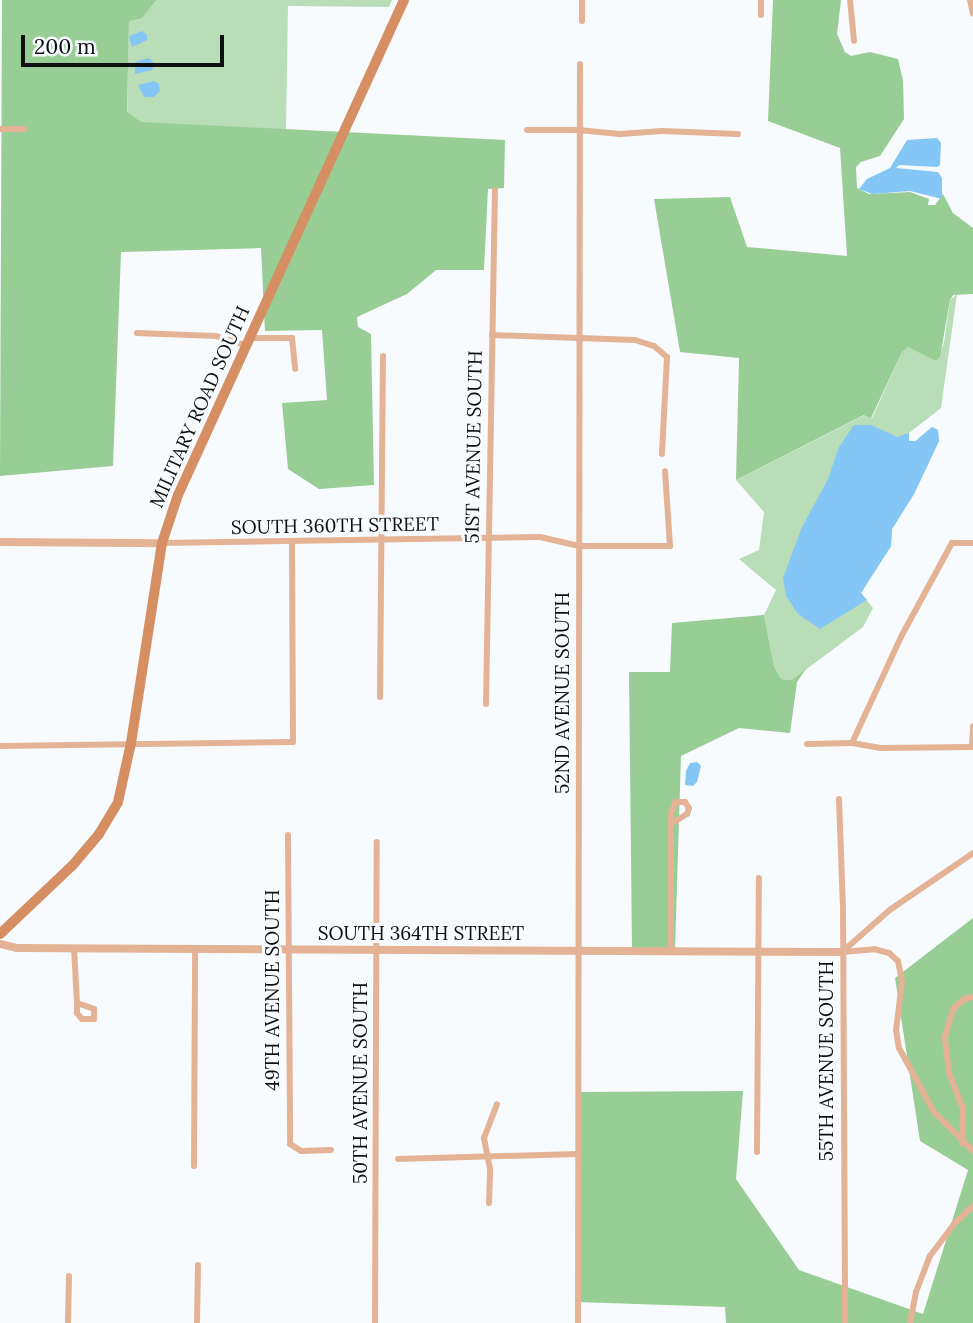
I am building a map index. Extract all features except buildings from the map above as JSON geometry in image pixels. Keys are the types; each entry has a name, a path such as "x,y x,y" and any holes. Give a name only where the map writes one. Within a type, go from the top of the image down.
{"main road":[{"name":"MILITARY ROAD SOUTH","path":"0,934 72,866 99,834 118,802 131,743 162,543 191,464 404,0"}],"street":[{"path":"582,0 582,21"},
{"path":"761,0 761,15"},
{"path":"850,0 853,41"},
{"path":"970,0 973,14"},
{"name":"52ND AVENUE SOUTH","path":"578,1323 580,64"},
{"path":"0,129 24,129"},
{"path":"527,130 578,130 620,134 662,131 738,134"},
{"name":"51ST AVENUE SOUTH","path":"486,704 495,190"},
{"path":"137,333 216,336 248,341 292,338 295,369"},
{"path":"492,335 635,340 654,346 667,357 662,454"},
{"path":"380,697 380,456 383,356"},
{"name":"SOUTH 360TH STREET","path":"0,542 380,542 540,537 579,545 670,546 665,471"},
{"path":"0,746 293,742 292,542"},
{"path":"852,743 902,635 952,542 973,542"},
{"path":"807,744 852,743 881,748 972,747 973,726"},
{"name":"55TH AVENUE SOUTH","path":"839,799 845,1323"},
{"path":"671,824 671,949"},
{"name":"49TH AVENUE SOUTH","path":"288,835 290,1144 301,1151 331,1150"},
{"name":"50TH AVENUE SOUTH","path":"375,1323 377,842"},
{"path":"842,952 891,909 973,853"},
{"path":"757,1152 759,878"},
{"name":"SOUTH 364TH STREET","path":"0,944 17,948 671,949 842,952"},
{"path":"74,948 77,1003"},
{"path":"194,1166 195,949"},
{"path":"842,952 881,950 900,962 902,982 896,1030 898,1045 934,1112 962,1143 973,1151"},
{"path":"962,1143 963,1110 949,1072 945,1037 953,1009 964,999 973,997"},
{"path":"489,1203 489,1155 484,1138 497,1104"},
{"path":"398,1159 578,1154"},
{"path":"910,1323 916,1292 930,1256 954,1224 973,1206"},
{"path":"197,1323 198,1265"},
{"path":"68,1323 69,1276"}],"green space":[{"path":"2,0 156,0 142,18 129,21 127,112 141,122 505,140 504,188 488,189 484,270 436,270 407,294 357,317 358,327 371,334 374,485 319,489 288,469 282,403 327,400 322,330 265,331 261,248 121,252 113,466 0,476"},
{"path":"129,0 392,0 389,7 288,6 286,130 127,128"},
{"path":"773,0 841,0 837,34 845,52 851,56 870,52 898,59 903,80 904,119 880,156 861,162 856,167 857,188 869,194 910,192 929,199 928,205 935,205 943,194 953,213 973,228 973,294 953,295 950,300 940,357 936,361 908,347 902,352 871,418 864,415 736,480 739,358 680,352 654,199 730,197 747,247 847,256 840,148 768,121"},
{"path":"957,294 941,408 909,433 908,441 914,442 932,427 938,430 939,441 914,494 892,529 891,546 861,593 873,608 863,627 792,680 781,679 774,668 764,615 776,590 739,559 759,550 764,512 736,480 865,415 872,418 902,352 907,347 916,348 936,361 944,343 950,300"},
{"path":"764,615 774,667 781,679 792,680 806,669 797,682 790,733 739,728 681,756 675,949 632,949 629,672 670,672 672,623"},
{"path":"973,918 973,1323 726,1323 725,1307 578,1302 577,1092 743,1091 736,1179 799,1270 923,1314 968,1170 920,1141 895,978"}],"water":[{"path":"142,31 147,35 147,40 132,47 129,36"},
{"path":"149,58 154,63 152,70 135,74 135,62"},
{"path":"154,81 159,84 160,91 154,97 144,97 138,85"},
{"path":"937,138 941,143 940,165 899,165 896,168 938,172 942,178 942,199 910,191 872,194 859,189 867,179 890,168 907,140"},
{"path":"854,425 871,425 897,437 909,433 909,441 916,441 932,427 938,430 939,441 914,494 892,529 891,546 861,593 867,600 820,629 798,614 786,596 783,578 802,527 828,479 839,447"},
{"path":"697,762 701,766 697,782 693,786 685,785 686,771 690,763"}]}
